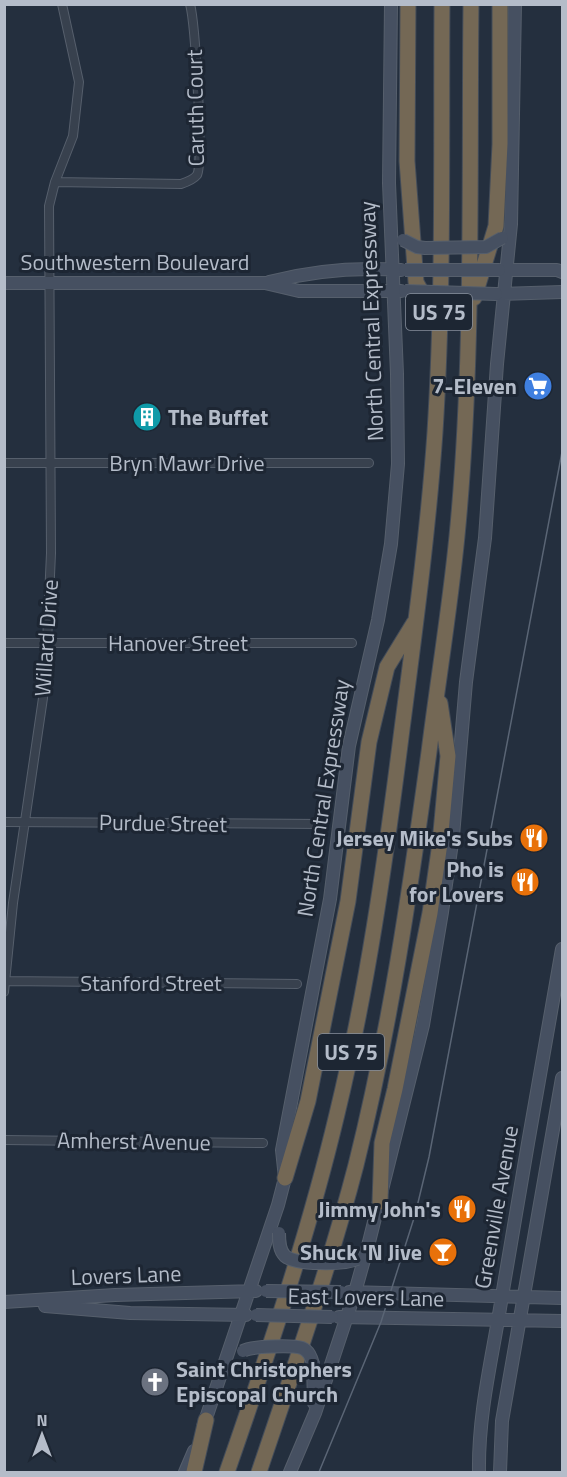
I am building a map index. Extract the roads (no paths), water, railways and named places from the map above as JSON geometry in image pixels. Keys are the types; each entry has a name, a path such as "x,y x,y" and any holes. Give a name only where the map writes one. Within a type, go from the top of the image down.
{"highway":[{"path":"408,4 407,161 416,282 439,324"},
{"name":"US 75","path":"227,1473 302,1243 345,1080 368,970 381,887 417,618 433,460 439,324 442,4"},
{"name":"US 75","path":"259,1473 329,1259 356,1164 388,1018 414,871 457,536 469,313 471,4"},
{"path":"469,313 496,225 500,144 500,4"},
{"path":"285,1178 308,1101 348,901 369,742 387,667 417,618"},
{"path":"380,1202 382,1143 430,913 440,843 448,756 437,685"},
{"path":"194,1473 206,1420"}],"main road":[{"name":"North Central Expressway","path":"185,1473 206,1420 274,1218 285,1178 282,1150 330,899 349,746 378,620 391,544 398,464 399,270 392,233 389,130 391,4"},
{"path":"290,1473 315,1413 355,1292 380,1202 423,1024 442,912 453,836 466,682 485,538 500,294 514,142 515,4"},
{"path":"392,233 417,247 425,248 486,248 506,234"},
{"name":"Southwestern Boulevard","path":"4,283 265,282 298,274 399,270 557,270 562,272"},
{"name":"Southwestern Boulevard","path":"265,282 299,291 500,294 562,292"},
{"name":"Greenville Avenue","path":"479,1473 484,1392 562,949"},
{"name":"Greenville Avenue","path":"500,1473 502,1421 562,1078"},
{"path":"274,1218 283,1254 292,1261 342,1263 357,1259 369,1242"},
{"name":"East Lovers Lane","path":"248,1291 562,1298"},
{"name":"Lovers Lane","path":"4,1302 115,1295 248,1291"},
{"name":"Lovers Lane","path":"4,1302 130,1313 241,1315"},
{"name":"East Lovers Lane","path":"241,1315 562,1321"},
{"path":"223,1367 251,1347 299,1347 309,1353 313,1364 315,1413"}],"street":[{"path":"50,282 49,206 55,182 73,136 79,81 62,4"},
{"name":"Caruth Court","path":"55,182 181,184 192,180 196,175 200,163 198,98 190,4"},
{"name":"Willard Drive","path":"4,992 13,903 43,698 47,643 51,553 50,282"},
{"name":"Bryn Mawr Drive","path":"4,463 369,463"},
{"name":"Hanover Street","path":"4,643 352,643"},
{"name":"Purdue Street","path":"4,822 321,824"},
{"name":"Stanford Street","path":"5,981 297,984"},
{"name":"Amherst Avenue","path":"4,1140 263,1143"}],"tram line":[{"path":"319,1472 381,1322 415,1215 429,1157 562,452"}],"place":[{"name":"7-Eleven","path":"538,386"},
{"name":"The Buffet","path":"147,417"},
{"name":"Jersey Mike's Subs","path":"534,838"},
{"name":"Pho is for Lovers","path":"525,882"},
{"name":"Jimmy John's","path":"462,1209"},
{"name":"Shuck 'N Jive","path":"443,1252"},
{"name":"Saint Christophers Episcopal Church","path":"155,1382"}]}
